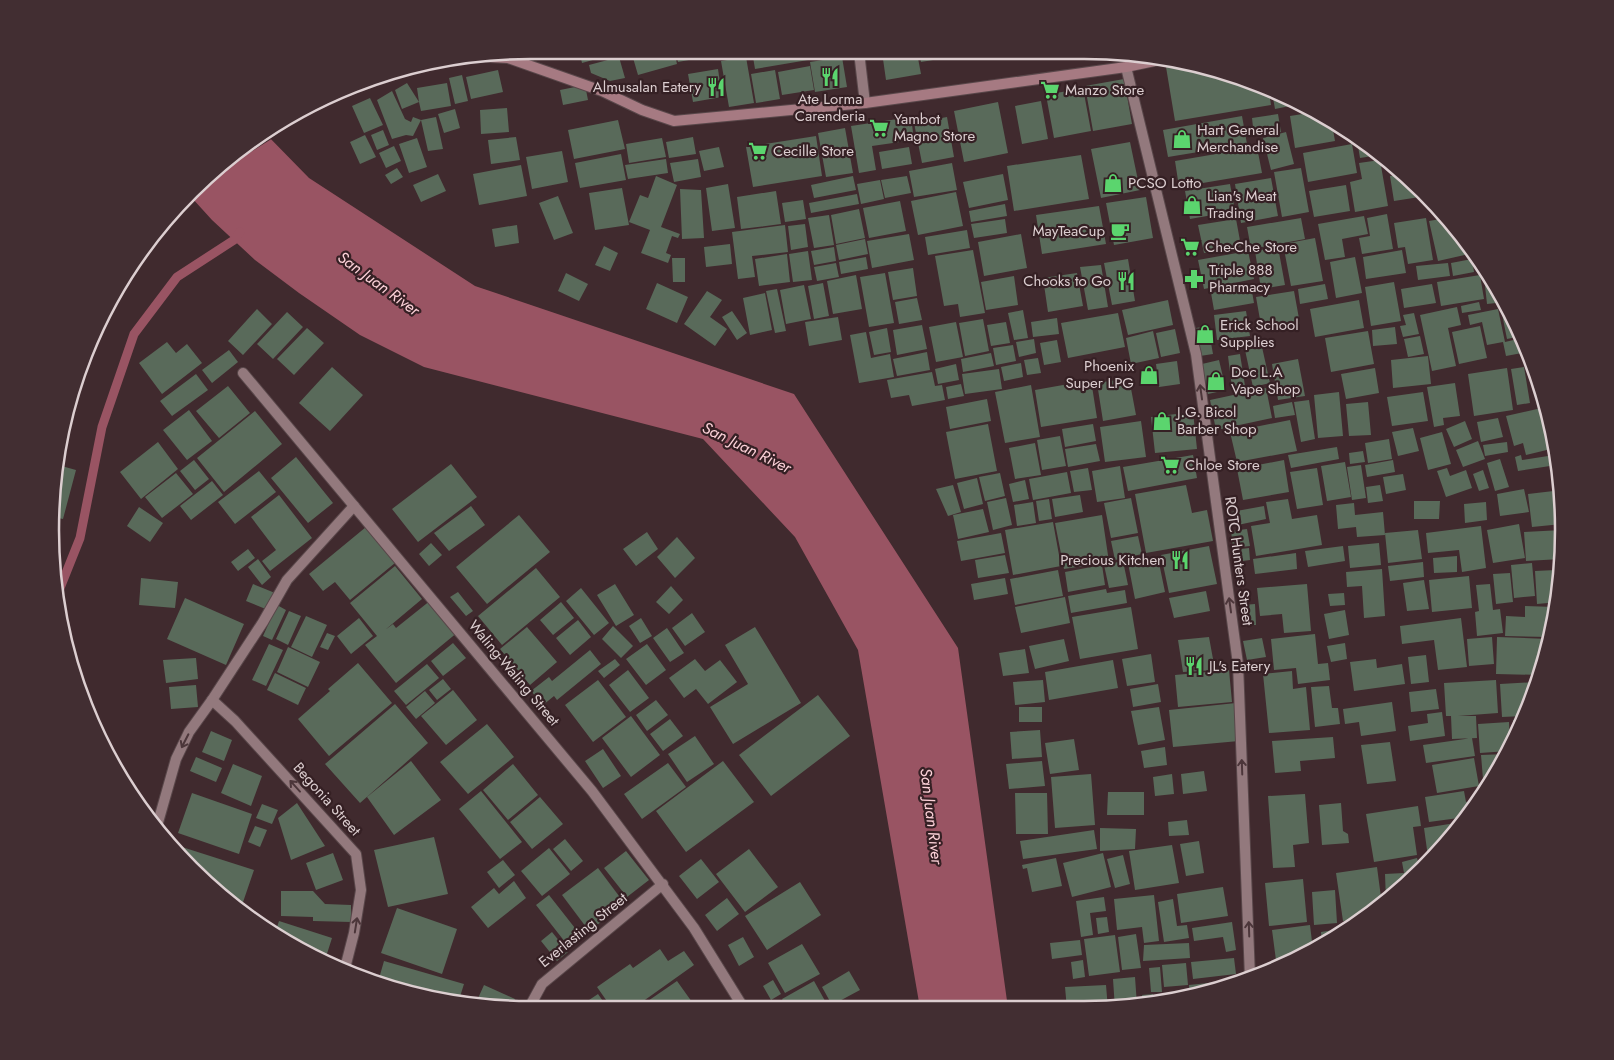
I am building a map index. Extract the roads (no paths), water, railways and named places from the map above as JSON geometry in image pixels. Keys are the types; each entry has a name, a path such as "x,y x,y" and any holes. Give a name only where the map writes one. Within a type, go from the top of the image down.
{"street":[{"path":"861,59 865,103"},
{"path":"512,60 594,88 642,110 674,121 865,103 1147,63"},
{"name":"ROTC Hunters Street","path":"1126,67 1196,354 1203,403 1238,664 1250,970"},
{"name":"Waling-Waling Street","path":"243,373 592,790 694,928 739,1001"},
{"path":"159,820 176,759 189,732 263,622 287,580 354,506"},
{"name":"Begonia Street","path":"212,700 255,742 356,854 361,890 354,933 346,963"},
{"name":"Everlasting Street","path":"533,1001 542,984 663,884"}],"water":[{"name":"San Juan River","path":"269,137 309,178 475,286 794,394 958,648 1007,1001 919,1001 858,650 795,537 703,439 424,367 360,335 299,293 255,260 212,220 194,200 219,176"}],"waterway":[{"path":"62,583 80,538 102,427 134,334 177,277 234,240 240,232"}],"place":[{"name":"Ate Lorma Carenderia","path":"830,77"},
{"name":"Almusalan Eatery","path":"716,87"},
{"name":"Manzo Store","path":"1050,90"},
{"name":"Yambot Magno Store","path":"879,128"},
{"name":"Hart General Merchandise","path":"1182,139"},
{"name":"Cecille Store","path":"758,151"},
{"name":"PCSO Lotto","path":"1113,183"},
{"name":"Lian's Meat Trading","path":"1192,205"},
{"name":"MayTeaCup","path":"1120,231"},
{"name":"Che-Che Store","path":"1190,247"},
{"name":"Triple 888 Pharmacy","path":"1194,279"},
{"name":"Chooks to Go","path":"1126,281"},
{"name":"Erick School Supplies","path":"1205,334"},
{"name":"Phoenix Super LPG","path":"1149,375"},
{"name":"Doc L.A Vape Shop","path":"1216,381"},
{"name":"J.G. Bicol Barber Shop","path":"1162,421"},
{"name":"Chloe Store","path":"1170,465"},
{"name":"Precious Kitchen","path":"1180,560"},
{"name":"JL's Eatery","path":"1194,666"}]}
